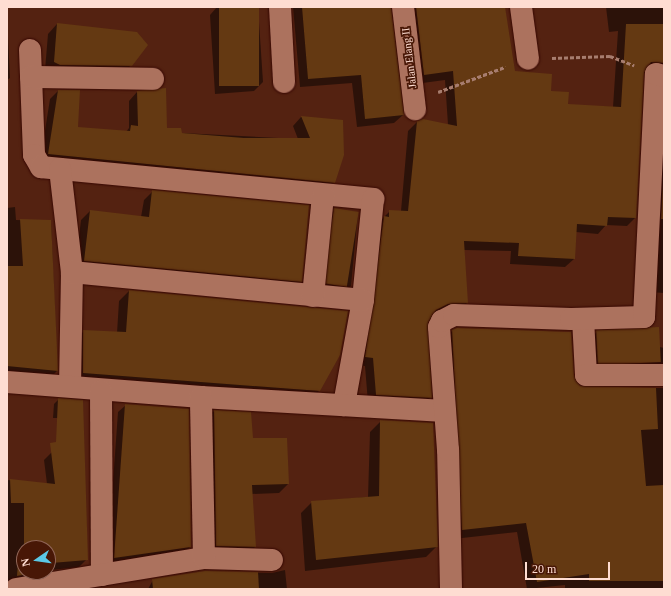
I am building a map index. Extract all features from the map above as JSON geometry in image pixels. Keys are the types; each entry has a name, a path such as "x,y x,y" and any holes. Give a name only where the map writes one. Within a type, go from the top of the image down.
{"street":[{"path":"280,7 284,82"},
{"name":"Jalan Elang II","path":"403,7 415,109"},
{"path":"521,7 528,59"},
{"path":"30,50 34,155 41,167 373,199 363,300 344,405"},
{"path":"451,589 445,411 439,327 442,321 454,315 482,314 583,319 644,317 656,74 664,76"},
{"path":"31,77 153,79"},
{"path":"60,169 72,272 70,386"},
{"path":"312,296 323,194"},
{"path":"72,272 363,300"},
{"path":"583,319 586,375 664,375"},
{"path":"7,382 201,397 445,411"},
{"path":"101,390 102,575"},
{"path":"201,397 204,558"},
{"path":"16,589 204,558 272,560"}],"building":[{"path":"219,7 259,7 259,86 219,86"},
{"path":"302,7 391,7 404,115 365,119 361,75 308,79"},
{"path":"416,7 505,7 515,71 552,74 551,91 569,92 568,104 621,107 626,24 664,24 664,63 651,62 644,73 636,218 608,217 607,226 577,224 575,259 518,256 519,243 464,241 468,303 448,304 436,310 428,322 432,398 376,395 373,358 365,357 384,216 389,217 389,210 408,211 417,121 423,119 457,126 453,71 424,75"},
{"path":"57,23 137,32 148,45 132,66 60,65 54,62"},
{"path":"166,88 167,128 181,128 182,133 244,138 310,138 301,116 343,120 344,155 335,183 48,154 58,90 80,90 78,127 130,131 131,125 138,126 137,91"},
{"path":"664,165 664,219 661,219"},
{"path":"152,190 309,205 302,282 84,261 90,210 149,217"},
{"path":"334,208 359,212 347,287 322,283"},
{"path":"20,219 51,220 58,371 7,366 7,266 23,266"},
{"path":"129,290 348,311 340,355 320,391 83,373 83,330 126,332"},
{"path":"659,327 661,362 598,365 596,330"},
{"path":"457,328 571,332 574,376 580,386 656,388 658,429 641,430 646,486 664,485 664,581 589,581 589,574 537,582 526,523 462,530 452,330"},
{"path":"58,398 83,400 88,560 56,563 56,540 24,540 24,503 11,503 10,479 55,484 50,443 56,442"},
{"path":"125,404 189,409 191,547 114,558"},
{"path":"214,410 251,412 253,438 287,438 289,484 252,485 256,547 216,546"},
{"path":"380,420 433,423 438,547 316,560 311,501 379,496"},
{"path":"205,571 258,572 259,589 153,589 152,579"}]}
